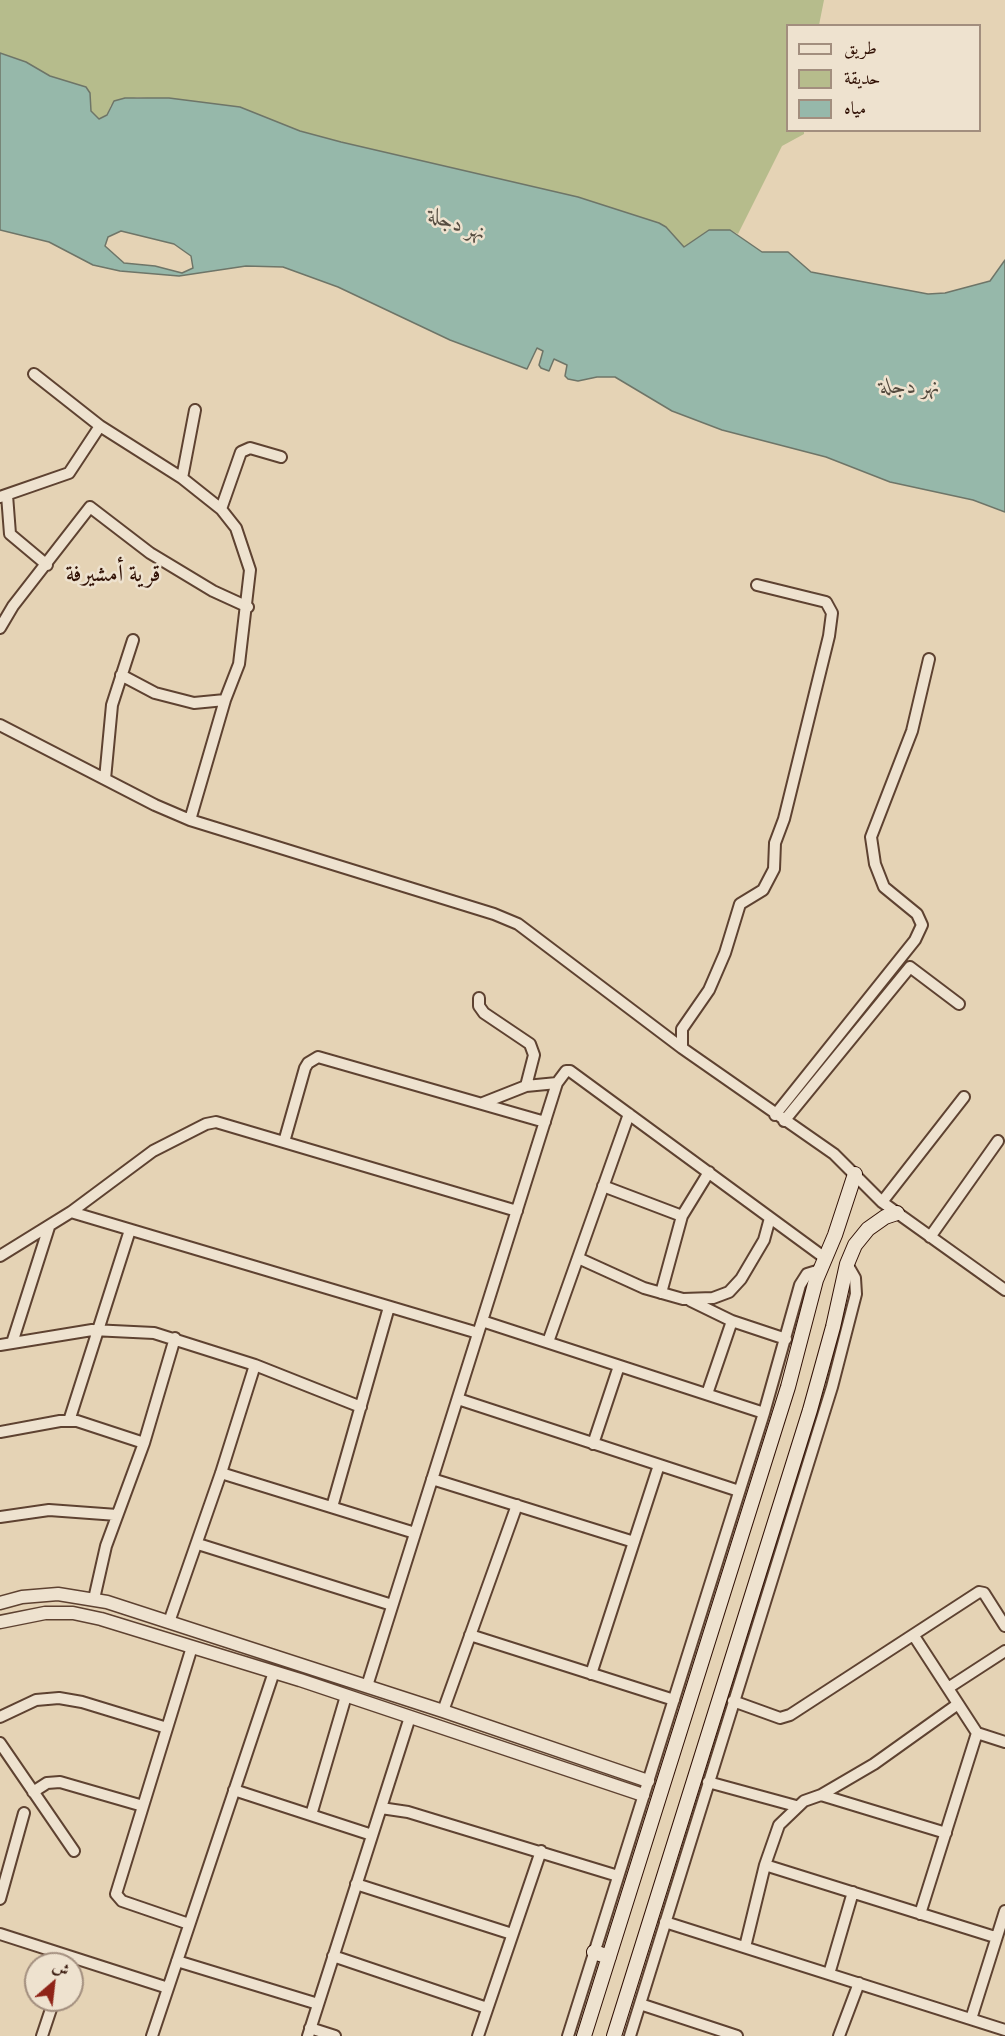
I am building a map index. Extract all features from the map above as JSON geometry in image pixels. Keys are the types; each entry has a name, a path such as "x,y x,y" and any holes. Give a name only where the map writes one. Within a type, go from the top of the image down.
{"main road":[{"path":"584,2036 609,1957 698,1645 791,1377 822,1264 835,1235 855,1174"},
{"path":"614,2036 644,1965 739,1656 818,1382 847,1264 855,1245 876,1222 897,1213"},
{"path":"835,1235 855,1245"},
{"path":"594,1952 609,1957"}],"street":[{"path":"34,374 100,426 182,478 220,509 236,528 250,570 248,607 239,664 225,700 190,820"},
{"path":"182,478 195,410"},
{"path":"47,565 10,534 3,496 69,473 100,426"},
{"path":"220,509 241,452 250,448 281,457"},
{"path":"0,628 13,606 90,507 150,554 213,591 248,607"},
{"path":"682,1048 682,1029 709,990 725,953 740,904 763,890 774,869 775,843 784,819 829,636 832,613 826,602 757,585"},
{"path":"105,779 112,705 133,640"},
{"path":"780,1118 915,940 922,925 917,914 884,887 874,864 872,837 912,731 929,659"},
{"path":"121,675 155,693 194,703 225,700"},
{"path":"1,727 190,820 494,914 518,924 682,1048 834,1154 882,1202 1005,1290"},
{"path":"780,1118 910,967 959,1005"},
{"path":"479,998 479,1006 484,1013 530,1044 534,1062 526,1086"},
{"path":"284,1142 305,1068 308,1063 318,1057 545,1122"},
{"path":"367,1686 545,1122 558,1083 566,1071 570,1071 770,1218 822,1264 801,1281 786,1339 739,1491 698,1645 674,1700 568,2036"},
{"path":"483,1103 526,1086 558,1083"},
{"path":"882,1202 964,1097"},
{"path":"548,1342 629,1114"},
{"path":"0,1256 71,1212 153,1151 206,1124 222,1123 517,1211"},
{"path":"930,1237 998,1141"},
{"path":"661,1293 682,1216 709,1172"},
{"path":"603,1186 682,1216"},
{"path":"71,1212 478,1333"},
{"path":"690,1300 713,1298 729,1292 751,1263 764,1239 770,1218"},
{"path":"12,1343 49,1227"},
{"path":"69,1421 130,1230"},
{"path":"578,1258 627,1282 690,1300 732,1321 786,1339"},
{"path":"332,1508 389,1307"},
{"path":"482,1321 764,1413"},
{"path":"707,1394 732,1321"},
{"path":"0,1345 99,1330 154,1333 255,1365 361,1407"},
{"path":"94,1599 117,1515 144,1443 175,1338"},
{"path":"169,1622 198,1544 255,1365"},
{"path":"593,1444 619,1366"},
{"path":"458,1399 739,1491"},
{"path":"0,1432 69,1421 85,1423 144,1443"},
{"path":"591,1674 659,1465"},
{"path":"221,1473 416,1533"},
{"path":"432,1479 634,1542"},
{"path":"442,1711 517,1505"},
{"path":"0,1517 49,1510 117,1515"},
{"path":"198,1544 392,1605"},
{"path":"733,1701 780,1718 790,1714 979,1592 984,1593 1005,1626"},
{"path":"0,1603 40,1594 94,1599 367,1686 648,1782"},
{"path":"0,1622 31,1614 73,1613 101,1618 300,1680 643,1795"},
{"path":"470,1635 674,1700"},
{"path":"914,1636 977,1733 1005,1742"},
{"path":"189,1924 117,1898 117,1889 192,1647"},
{"path":"948,1688 1005,1651"},
{"path":"630,2036 640,2004 644,1965 664,1922 733,1701 739,1656"},
{"path":"300,1680 305,1666"},
{"path":"152,2036 274,1672"},
{"path":"311,1815 346,1696"},
{"path":"0,1718 36,1700 59,1698 82,1702 167,1728"},
{"path":"745,1947 765,1865 779,1825 796,1806 821,1795 874,1764 958,1704"},
{"path":"335,2036 309,2032 410,1717"},
{"path":"920,1914 977,1733"},
{"path":"0,1743 74,1851"},
{"path":"33,1792 47,1784 60,1782 143,1806"},
{"path":"708,1782 796,1806"},
{"path":"234,1790 372,1834"},
{"path":"821,1795 946,1833"},
{"path":"381,1808 408,1812 618,1876"},
{"path":"0,1899 24,1813"},
{"path":"478,2036 540,1851"},
{"path":"765,1865 995,1937"},
{"path":"356,1884 512,1934"},
{"path":"829,1974 853,1893"},
{"path":"971,2019 1005,1911"},
{"path":"664,1922 1005,2030"},
{"path":"0,1934 47,1952"},
{"path":"333,1956 487,2008"},
{"path":"177,1962 318,2004"},
{"path":"84,1964 168,1988"},
{"path":"839,2036 858,1983"},
{"path":"640,2004 715,2032 737,2036"},
{"path":"42,2036 50,2012"},
{"path":"981,2036 985,2024"}],"green space":[{"path":"0,0 824,0 819,24 786,24 786,132 804,132 804,134 782,146 738,234 730,230 709,230 684,247 666,227 578,197 341,142 300,131 240,107 137,97 111,105 107,115 99,119 91,111 90,93 86,88 50,76 26,62 0,53"}],"water":[{"name":"نهر دجلة","path":"0,53 26,62 50,76 86,87 90,93 91,111 99,119 107,115 114,101 125,98 169,98 240,107 300,131 341,142 578,197 659,223 666,227 684,247 709,230 730,230 762,252 788,252 811,272 928,294 945,293 990,281 1005,260 1005,512 973,500 890,482 826,457 722,430 672,411 615,377 597,377 578,381 568,379 565,376 567,365 554,359 549,371 541,368 539,365 543,351 537,348 527,369 450,340 338,287 283,267 246,266 179,276 120,271 93,265 49,242 0,230","holes":["121,231 174,244 191,256 193,268 182,273 155,266 124,263 105,246 108,237"]}],"district":[{"name":"قرية أمشيرفة","path":"113,575"}]}
